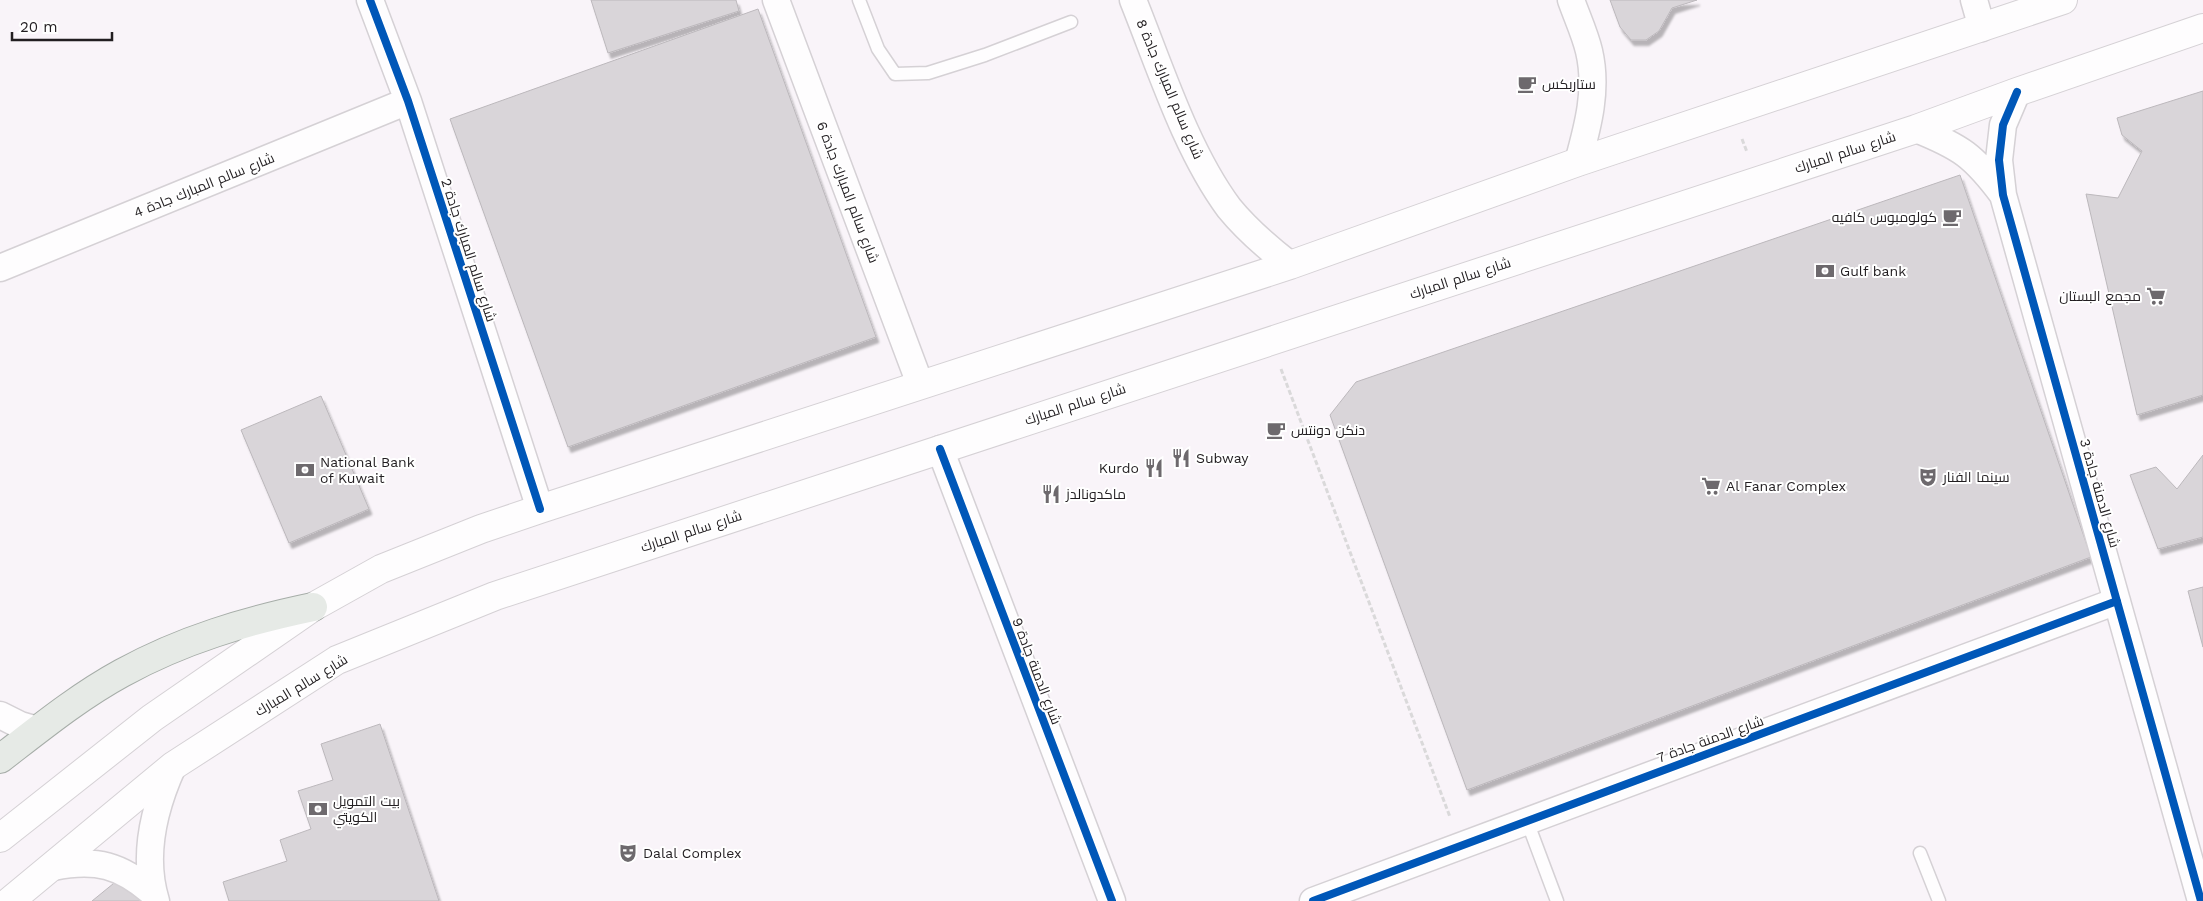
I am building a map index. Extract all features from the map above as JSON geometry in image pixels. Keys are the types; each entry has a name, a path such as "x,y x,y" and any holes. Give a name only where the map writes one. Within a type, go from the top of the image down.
{"main road":[{"path":"0,838 152,718 313,607 381,569 481,529 540,509 1290,265 1578,162 2063,0"},
{"name":"شارع سالم المبارك","path":"10,901 54,867 173,766 337,660 495,596 1916,129 2016,92 2203,28"},
{"path":"0,759 78,701 121,674 167,651 222,630 263,618 313,607"}],"street":[{"name":"شارع سالم المبارك جادة 2","path":"370,0 408,101 540,509"},
{"name":"شارع سالم المبارك جادة 6","path":"776,0 920,384"},
{"name":"شارع سالم المبارك جادة 8","path":"1133,0 1196,153 1230,208 1266,247 1290,265"},
{"path":"1571,0 1589,52 1593,84 1590,116 1578,162"},
{"path":"1974,0 1982,28"},
{"name":"شارع الدمنة جادة 3","path":"2016,92 2002,125 1999,160 2003,195 2201,901"},
{"name":"شارع سالم المبارك جادة 4","path":"0,268 408,101"},
{"name":"شارع الدمنة جادة 3","path":"1916,129 1951,143 1981,166 2003,195"},
{"name":"شارع الدمنة جادة 9","path":"940,449 1112,901"},
{"name":"شارع الدمنة جادة 7","path":"1313,901 2117,601"},
{"path":"0,715 20,725 38,730"},
{"path":"155,898 151,842 162,790 173,766"},
{"path":"54,867 75,863 97,863 118,869 138,880 155,898"}],"lane":[{"path":"859,0 878,49 895,74 928,73 994,52 1071,22"},
{"path":"1527,821 1557,901"},
{"path":"1920,853 1939,901"}],"path":[{"path":"1732,111 1757,181"},
{"path":"1270,340 1460,846"}],"building":[{"path":"591,0 736,0 739,11 608,53"},
{"path":"1610,0 1697,0 1672,8 1659,31 1646,40 1631,40 1620,27"},
{"path":"758,9 876,337 568,447 450,119"},
{"name":"مجمع البستان","path":"2203,91 2203,395 2137,415 2086,194 2118,198 2142,151 2122,135 2117,118"},
{"name":"Al Fanar Complex","path":"1960,175 2091,557 1467,790 1330,415 1356,382"},
{"name":"National Bank of Kuwait","path":"321,396 369,509 289,543 241,430"},
{"path":"2203,455 2203,537 2158,549 2130,475 2156,467 2177,489"},
{"path":"2203,587 2203,647 2188,591"},
{"path":"380,724 439,901 229,901 223,882 287,861 280,840 311,829 298,791 333,780 321,744"},
{"path":"119,879 144,901 92,901"}],"cycle path":[{"path":"370,0 408,101 540,509"},
{"path":"2017,92 2003,125 1999,160 2003,195 2201,901"},
{"path":"940,449 1112,901"},
{"path":"1313,901 2117,601"}],"place":[{"name":"ستاربكس","path":"1527,84"},
{"name":"كولومبوس كافيه","path":"1952,217"},
{"name":"Gulf bank","path":"1825,271"},
{"name":"مجمع البستان","path":"2156,296"},
{"name":"دنكن دونتس","path":"1276,430"},
{"name":"Subway","path":"1181,458"},
{"name":"Kurdo","path":"1154,468"},
{"name":"National Bank of Kuwait","path":"305,470"},
{"name":"سينما الفنار","path":"1928,477"},
{"name":"Al Fanar Complex","path":"1711,486"},
{"name":"ماكدونالدز","path":"1051,494"},
{"name":"بيت التمويل الكويتي","path":"318,809"},
{"name":"Dalal Complex","path":"628,853"}]}
